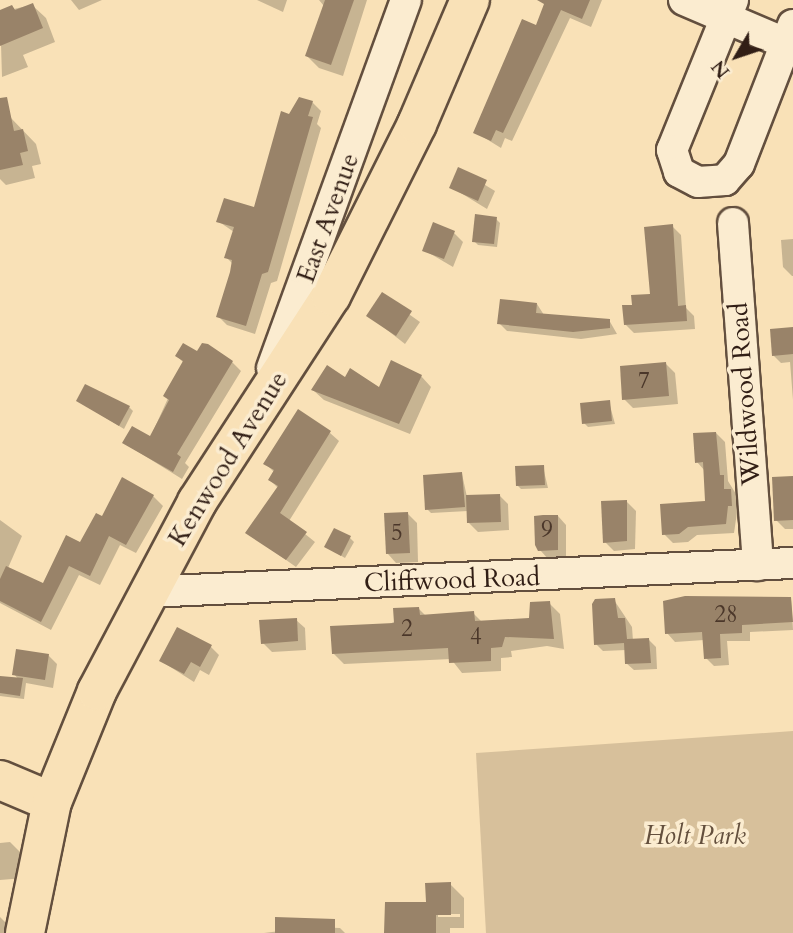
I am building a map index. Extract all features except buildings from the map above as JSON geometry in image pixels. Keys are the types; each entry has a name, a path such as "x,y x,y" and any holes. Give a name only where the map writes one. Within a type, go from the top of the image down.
{"main road":[{"name":"Kenwood Avenue","path":"26,933 52,802 93,700 146,592 242,433 331,296 358,246 470,0"},
{"path":"0,780 52,802"}],"street":[{"name":"East Avenue","path":"242,433 272,367 406,0"},
{"path":"684,0 729,9 789,34 739,164 725,180 698,182 679,172 672,149 729,9"},
{"name":"Wildwood Road","path":"733,223 758,565"},
{"name":"Cliffwood Road","path":"146,592 793,563"}],"green space":[{"name":"Holt Park","path":"793,731 793,933 486,933 476,753"}]}
